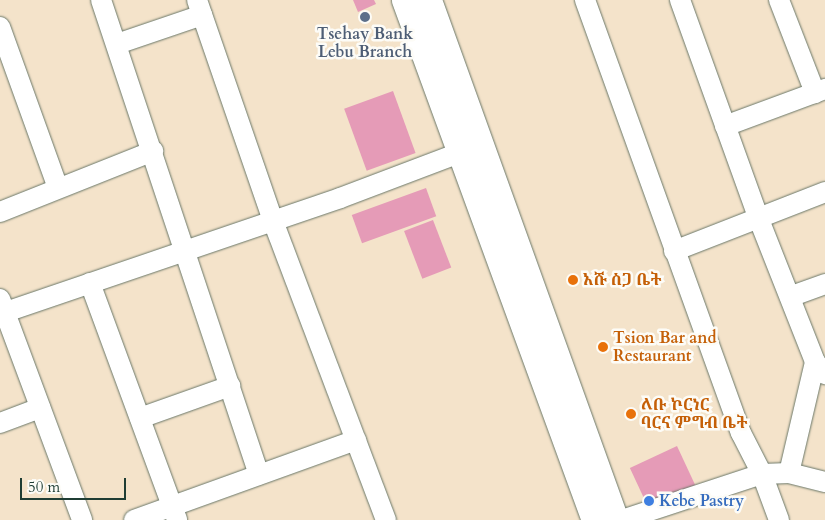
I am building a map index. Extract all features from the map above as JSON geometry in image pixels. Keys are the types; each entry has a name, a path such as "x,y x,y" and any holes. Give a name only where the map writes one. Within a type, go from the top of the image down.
{"main road":[{"path":"404,0 471,148 616,520"},
{"path":"429,0 471,148 594,520"}],"street":[{"path":"101,0 153,151 259,474"},
{"path":"585,0 741,433 762,474 780,520"},
{"path":"680,0 758,217 820,368 789,472"},
{"path":"725,126 820,91 779,0"},
{"path":"117,44 200,8 273,221 386,520"},
{"path":"0,27 58,188"},
{"path":"82,520 2,308 90,283 273,221 471,148"},
{"path":"0,212 153,151"},
{"path":"674,251 825,192"},
{"path":"90,283 175,513"},
{"path":"792,296 825,284"},
{"path":"140,418 230,386"},
{"path":"0,424 40,408"},
{"path":"134,520 175,513 259,474 356,440"},
{"path":"622,520 762,474 789,472 825,482"}],"building":[{"path":"353,0 374,0 376,4 358,12"},
{"path":"393,91 416,153 367,171 344,109"},
{"path":"426,188 436,216 362,243 352,215"},
{"path":"433,220 451,268 422,279 404,231"},
{"path":"677,446 695,485 648,507 630,468"}],"place":[{"name":"Tsehay Bank Lebu Branch","path":"365,17"},
{"name":"አሹ ስጋ ቤት","path":"573,280"},
{"name":"Tsion Bar and Restaurant","path":"603,347"},
{"name":"ለቡ ኮርነር ባርና ምግብ ቤት","path":"631,414"},
{"name":"Kebe Pastry","path":"649,501"}]}
